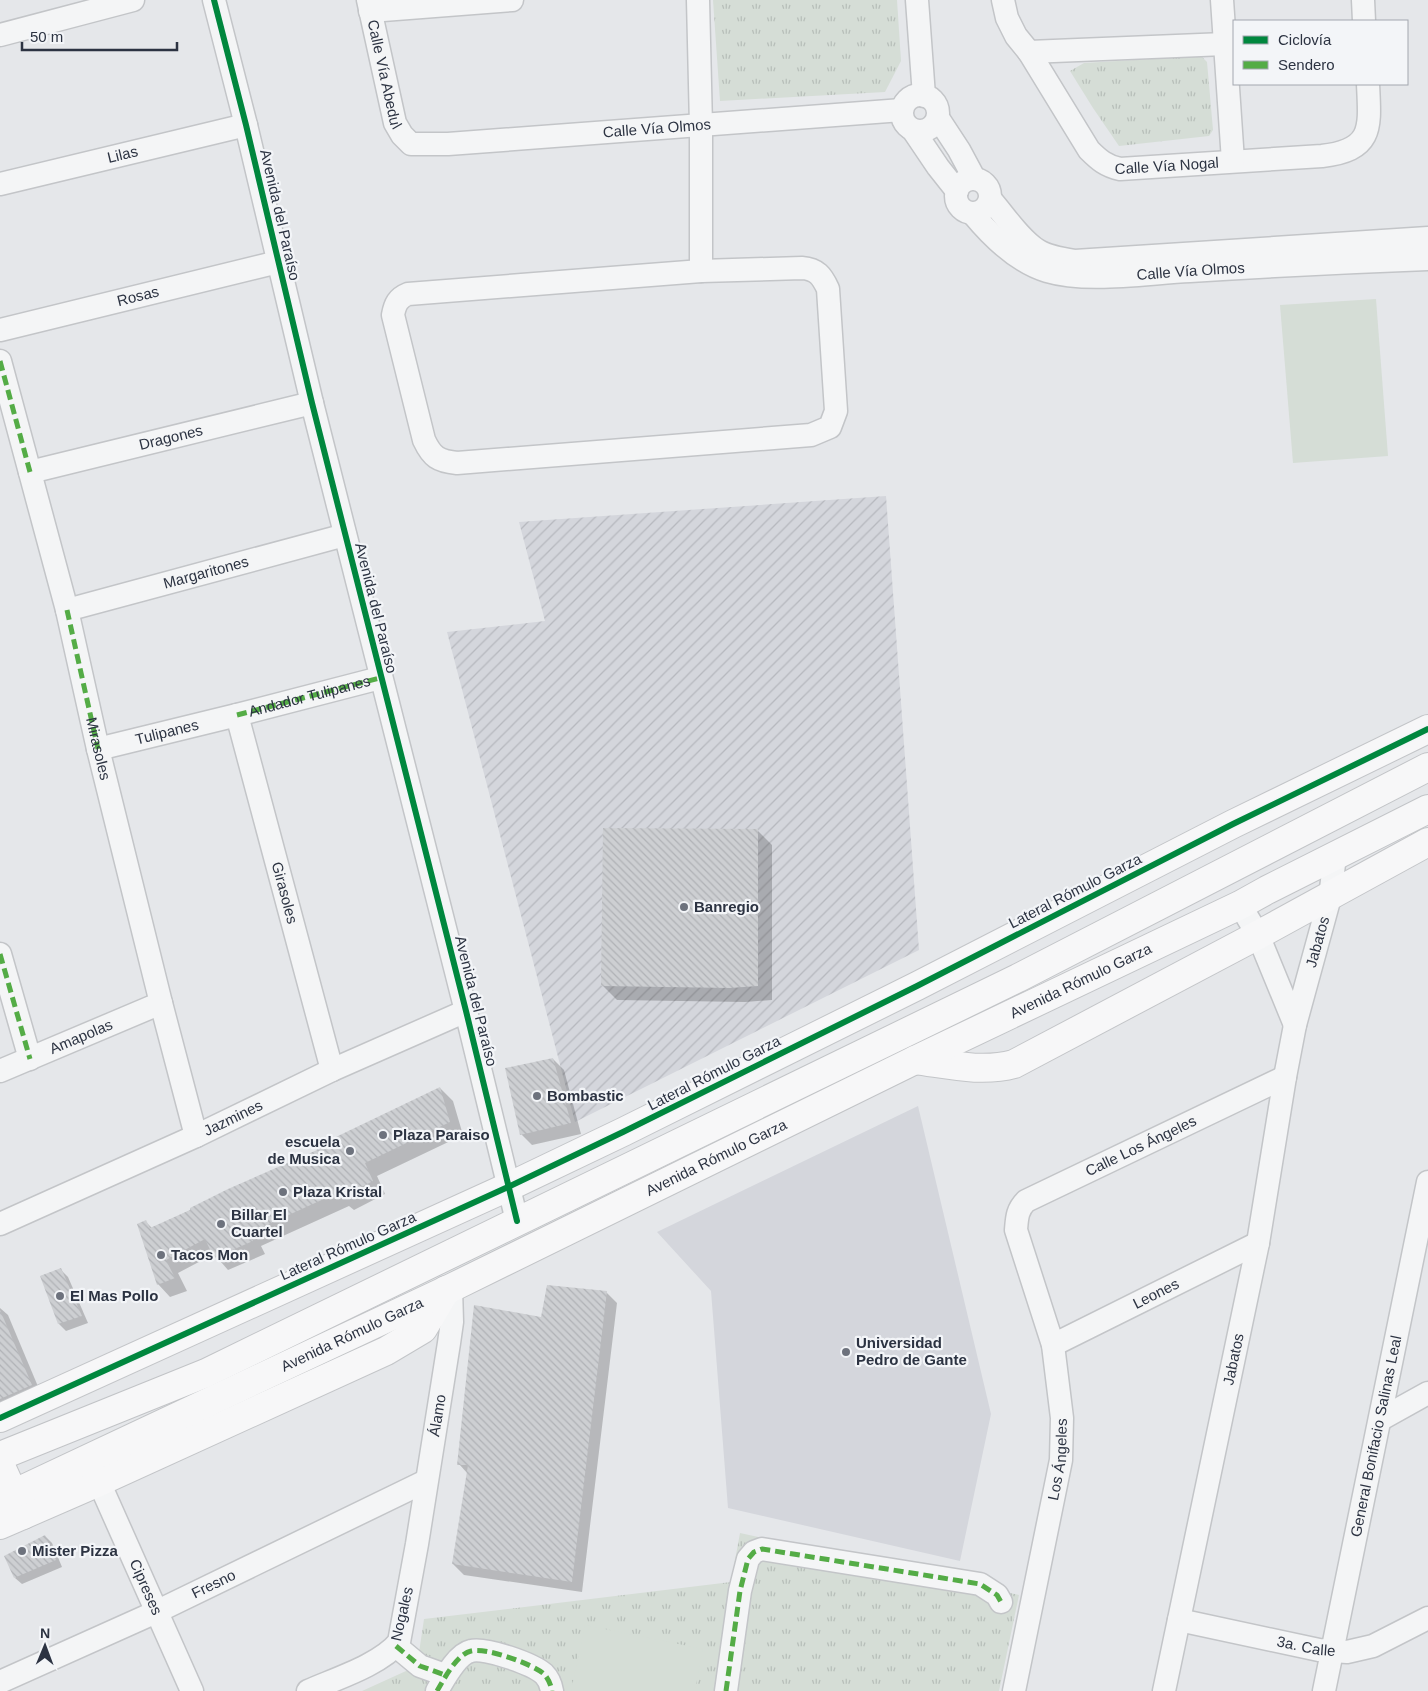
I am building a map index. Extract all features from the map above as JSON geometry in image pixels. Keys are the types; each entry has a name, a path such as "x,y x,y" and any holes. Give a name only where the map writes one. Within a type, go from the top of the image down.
{"main road":[{"name":"Lateral Rómulo Garza","path":"0,1418 508,1187 679,1105 917,986 1233,824 1428,729"},
{"name":"Avenida Rómulo Garza","path":"0,1456 206,1373 1018,978 1428,767"},
{"name":"Avenida Rómulo Garza","path":"9,1508 915,1060 1240,905 1428,808"},
{"path":"915,1060 980,1068 1014,1064 1330,897 1428,842"},
{"path":"0,1464 9,1508 99,1482 386,1351 423,1329 449,1289"}],"street":[{"path":"0,36 133,0"},
{"name":"Avenida del Paraíso","path":"214,0 380,678 466,1011 517,1221"},
{"path":"369,6 512,0"},
{"path":"698,0 701,126 700,271"},
{"path":"917,0 924,96"},
{"name":"Calle Vía Nogal","path":"1003,0 1007,18 1016,36 1029,52 1089,150 1099,161 1120,169 1337,154 1356,146 1366,135 1369,123 1368,85"},
{"path":"1222,0 1233,161"},
{"path":"1363,0 1364,20"},
{"name":"Calle Vía Abedul","path":"369,6 395,123 402,135 411,144"},
{"path":"1029,52 1225,44"},
{"path":"938,118 928,130 921,132 906,126 902,119 902,110 912,97 924,96 936,104 938,118 959,150 966,185 958,204 967,212 973,214 984,210 991,200 989,188 980,180 966,185"},
{"name":"Calle Vía Olmos","path":"411,144 448,144 902,110"},
{"name":"Lilas","path":"0,184 246,125"},
{"path":"913,130 938,168 966,185"},
{"name":"Calle Vía Olmos","path":"991,200 1021,235 1036,249 1046,254 1075,261 1428,238"},
{"name":"Calle Vía Olmos","path":"973,214 1014,254 1044,270 1061,275 1110,276 1319,263 1428,259"},
{"name":"Rosas","path":"0,330 278,262"},
{"path":"802,268 818,273 824,280 828,289 836,411 830,427 811,435 457,462 437,459 429,450 424,440 393,314 395,304 403,296 408,294 700,271 802,268"},
{"name":"Mirasoles","path":"0,361 67,610 98,749 196,1136"},
{"name":"Dragones","path":"30,472 312,403"},
{"name":"Margaritones","path":"67,610 345,535"},
{"name":"Andador Tulipanes","path":"237,715 380,678"},
{"name":"Tulipanes","path":"98,749 237,715"},
{"name":"Girasoles","path":"237,715 332,1070"},
{"name":"Jabatos","path":"1164,1691 1258,1243 1295,1026 1330,897 1335,856"},
{"path":"1240,905 1258,935 1295,1026"},
{"path":"0,954 30,1059"},
{"name":"Amapolas","path":"0,1072 161,1003"},
{"name":"Jazmines","path":"0,1224 196,1136 332,1070 466,1011"},
{"name":"Calle Los Ángeles","path":"1016,1230 1017,1215 1021,1206 1026,1201 1285,1077"},
{"name":"General Bonifacio Salinas Leal","path":"1324,1691 1428,1182"},
{"name":"Los Ángeles","path":"1014,1691 1061,1460 1062,1418 1053,1345 1016,1230"},
{"name":"Leones","path":"1053,1345 1258,1243"},
{"name":"Álamo","path":"416,1544 452,1322 449,1289"},
{"path":"1381,1419 1428,1393"},
{"name":"Fresno","path":"0,1682 156,1612 426,1481"},
{"name":"Cipreses","path":"99,1482 192,1691"},
{"name":"Nogales","path":"308,1691 375,1662 399,1642 416,1544"},
{"path":"726,1691 740,1591 748,1559 754,1552 762,1549 980,1584 997,1595 1001,1602"},
{"name":"3a. Calle","path":"1179,1620 1331,1652 1347,1652 1373,1646 1428,1618"},
{"path":"396,1646 441,1683 461,1656 470,1651 480,1650 512,1658 535,1668 546,1675 552,1691"}],"shaded area":[{"path":"886,496 919,950 575,1122 447,632 545,621 519,522"},
{"name":"Universidad Pedro de Gante","path":"918,1106 991,1414 960,1561 728,1508 711,1291 657,1232"}],"green space":[{"path":"713,0 897,0 901,61 885,92 720,101"},
{"path":"1201,56 1207,62 1213,130 1209,136 1119,146 1070,71 1084,63"},
{"path":"1376,299 1388,456 1293,463 1280,305"},
{"path":"740,1533 1019,1595 999,1691 362,1691 417,1666 424,1619 731,1582"},
{"path":"585,1625 703,1649 695,1691 571,1691"}],"building":[{"path":"603,828 758,829 758,986 730,988 601,986"},
{"name":"Bombastic","path":"553,1058 571,1123 520,1135 505,1068"},
{"path":"440,1087 450,1122 365,1163 373,1181 340,1198 337,1193 249,1233 253,1241 214,1258 205,1239 166,1260 175,1278 157,1285 137,1224 146,1220 150,1228 190,1210 190,1208 228,1189 317,1150 315,1147"},
{"name":"El Mas Pollo","path":"61,1268 82,1316 58,1324 40,1276"},
{"path":"547,1285 607,1291 572,1582 452,1564 468,1465 457,1465 474,1305 541,1317"},
{"path":"0,1310 32,1385 0,1399"},
{"path":"45,1535 56,1560 14,1578 4,1556"}],"marked path":[{"path":"0,361 30,472"},
{"path":"67,610 98,749"},
{"path":"237,715 380,678"},
{"path":"0,954 30,1059"},
{"path":"726,1691 740,1591 748,1559 754,1552 762,1549 980,1584 997,1595 1001,1602"},
{"path":"396,1646 420,1666 445,1675"},
{"path":"437,1691 451,1668 461,1657 466,1653 478,1650 509,1657 538,1670 547,1678 552,1691"}],"cycle path":[{"path":"214,0 246,125 312,403 466,1011 517,1221"},
{"path":"0,1418 508,1187 623,1132 917,986 1233,824 1428,729"}],"place":[{"name":"Banregio","path":"684,907"},
{"name":"Bombastic","path":"537,1096"},
{"name":"Plaza Paraiso","path":"383,1135"},
{"name":"escuela de Musica","path":"350,1151"},
{"name":"Plaza Kristal","path":"283,1192"},
{"name":"Billar El Cuartel","path":"221,1224"},
{"name":"Tacos Mon","path":"161,1255"},
{"name":"El Mas Pollo","path":"60,1296"},
{"name":"Universidad Pedro de Gante","path":"846,1352"},
{"name":"Mister Pizza","path":"22,1551"}]}
